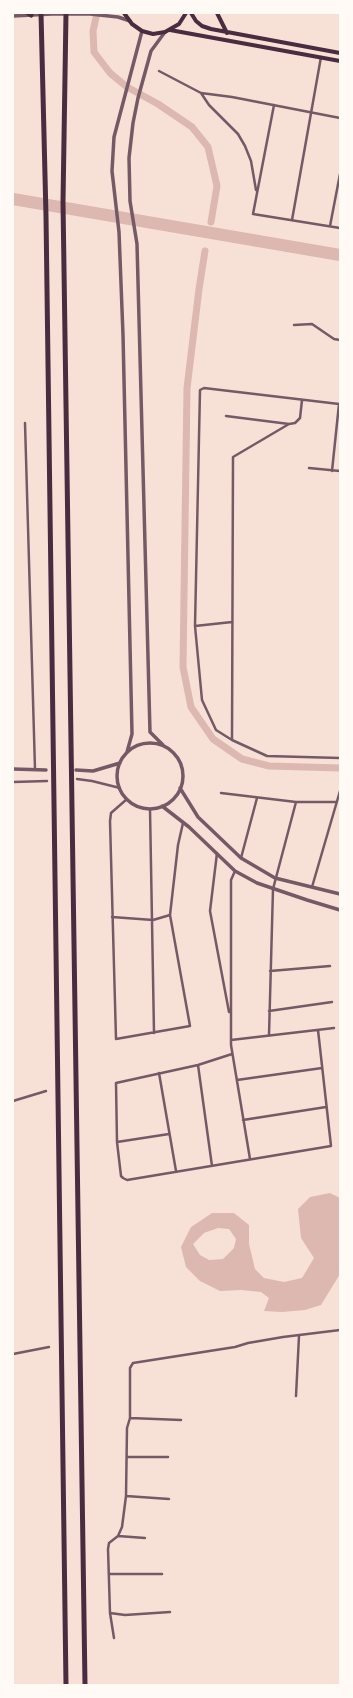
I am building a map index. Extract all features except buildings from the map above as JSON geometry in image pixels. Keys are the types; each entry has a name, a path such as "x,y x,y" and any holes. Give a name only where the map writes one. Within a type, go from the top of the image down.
{"highway":[{"path":"41,13 46,200 66,1685"},
{"path":"66,13 63,202 85,1685"}],"main road":[{"path":"124,13 130,22 142,31 153,34 170,30 179,24 186,13"},
{"path":"191,13 196,21 202,26 227,33 340,53"},
{"path":"217,13 227,33"},
{"path":"170,30 340,60"}],"street":[{"path":"13,16 30,14 90,14 118,17 130,22"},
{"path":"142,31 114,137 112,171 119,232 123,335 132,734 127,752 120,763 117,775 120,788 126,799 137,806 150,809 162,806 173,799 180,788 183,776 180,763 174,752 163,745 150,732 137,244 130,201 129,158 132,123 151,51 165,32"},
{"path":"292,220 320,57"},
{"path":"159,71 201,93 232,97 340,118"},
{"path":"201,93 209,105 238,134 245,146 251,160 257,195"},
{"path":"274,105 253,214 340,228"},
{"path":"330,226 340,174"},
{"path":"294,325 312,324 334,339 340,340"},
{"path":"332,471 340,404 204,388 200,390 195,626 202,700 216,730 232,740 267,756 340,758"},
{"path":"226,416 288,424 295,423 300,418 302,400"},
{"path":"25,424 35,769"},
{"path":"232,740 233,457 288,424"},
{"path":"309,468 340,471"},
{"path":"195,626 232,622"},
{"path":"127,752 138,745 150,742 163,745"},
{"path":"76,770 93,771 120,763"},
{"path":"13,769 46,770"},
{"path":"77,779 120,788"},
{"path":"13,782 46,781"},
{"path":"180,788 198,817 240,858 275,878 340,894"},
{"path":"312,887 340,791"},
{"path":"221,792 296,802 336,802"},
{"path":"240,858 257,798"},
{"path":"126,799 111,813 110,821 116,1039 190,1026 170,915 178,845 183,823"},
{"path":"269,1035 273,889 296,802"},
{"path":"162,806 217,853 235,871 257,883 273,889 340,910"},
{"path":"150,809 154,1033"},
{"path":"217,853 210,911 231,1018"},
{"path":"235,871 231,880 230,1040 250,1159"},
{"path":"112,917 153,920 170,915"},
{"path":"270,970 330,966"},
{"path":"269,1011 332,1002"},
{"path":"230,1040 334,1028"},
{"path":"232,1054 198,1065 116,1083 117,1142 121,1176 123,1178 127,1180 331,1146 318,1030"},
{"path":"198,1065 212,1166"},
{"path":"237,1080 322,1068"},
{"path":"159,1073 176,1171"},
{"path":"13,1101 46,1091"},
{"path":"243,1120 326,1107"},
{"path":"117,1142 169,1134"},
{"path":"114,1638 108,1549 109,1543 118,1536 122,1528 126,1496 128,1457 127,1428 130,1418 130,1368 134,1363 235,1347 248,1343 283,1337 340,1330"},
{"path":"296,1396 299,1336"},
{"path":"13,1354 49,1347"},
{"path":"130,1418 181,1420"},
{"path":"128,1457 168,1457"},
{"path":"126,1496 169,1499"},
{"path":"118,1536 145,1538"},
{"path":"109,1574 162,1574"},
{"path":"112,1613 125,1614 170,1612"}],"shaded area":[{"path":"330,1193 340,1198 340,1274 321,1305 305,1310 282,1312 264,1311 269,1298 261,1292 241,1290 220,1291 200,1281 186,1267 181,1247 191,1227 212,1213 234,1213 249,1225 249,1244 255,1269 264,1278 284,1282 302,1278 314,1258 301,1238 298,1209 310,1197","holes":["218,1228 229,1229 236,1239 234,1248 223,1259 209,1260 200,1255 193,1244 204,1233"]}],"waterway":[{"path":"97,13 93,31 94,52 110,73 127,87 158,104 192,127 208,147 217,186 211,222"},
{"path":"13,199 340,255"},
{"path":"205,251 187,388 183,667 191,707 213,739 242,759 269,766 340,768"}]}
